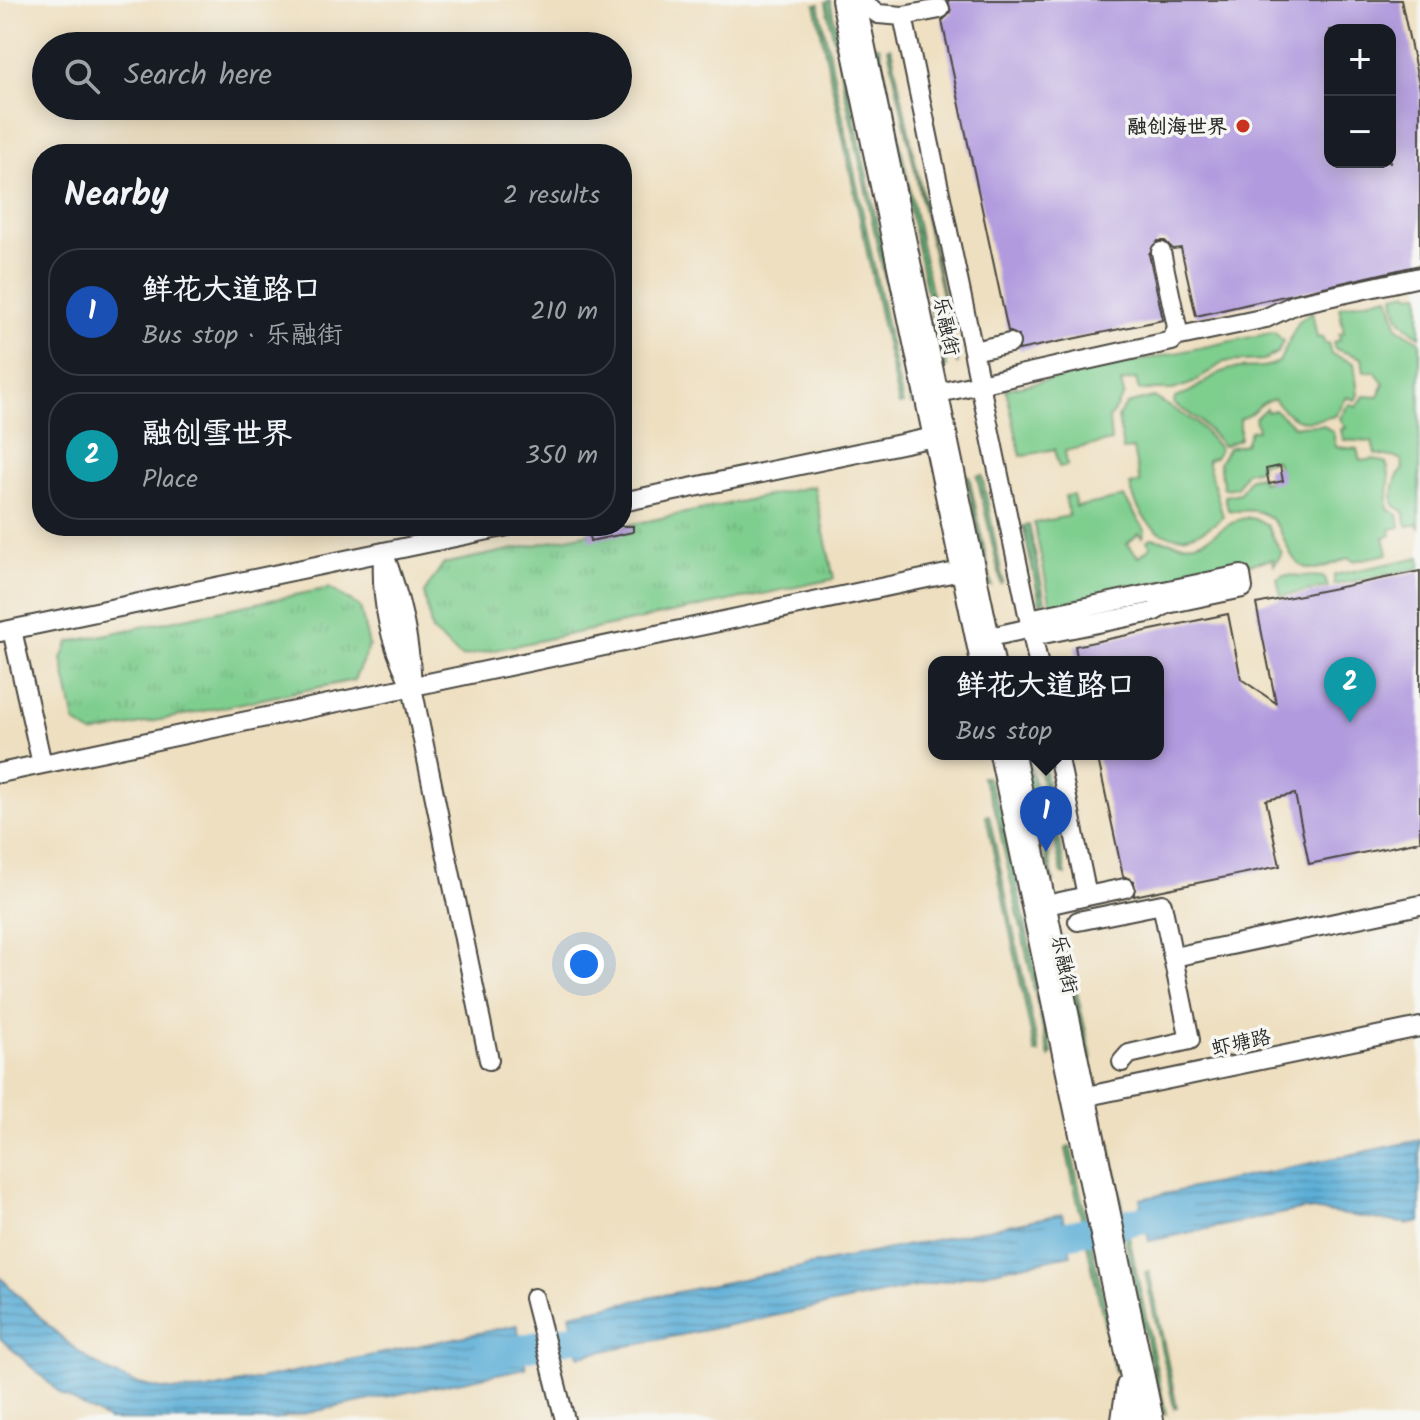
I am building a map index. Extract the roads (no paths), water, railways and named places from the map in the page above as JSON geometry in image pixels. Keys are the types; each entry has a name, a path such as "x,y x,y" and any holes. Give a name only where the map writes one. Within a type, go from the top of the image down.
{"street":[{"name":"乐融街","path":"841,0 940,436 968,569 979,656"},
{"name":"乐融街","path":"858,0 939,393 940,436"},
{"path":"858,0 878,14 903,16 940,9"},
{"path":"903,16 1037,656"},
{"path":"1161,252 1177,327 1175,337"},
{"path":"939,393 1168,344 1175,337 1266,318 1296,304 1420,277"},
{"path":"973,351 1010,343"},
{"path":"632,500 940,436"},
{"path":"42,764 6,631 460,536"},
{"path":"383,552 381,593 394,649 412,687 489,1060"},
{"name":"乐融街","path":"968,569 994,656"},
{"path":"0,773 968,569"},
{"path":"990,637 1241,575 1243,588 1167,604 1153,612 1031,627"},
{"name":"乐融街","path":"1001,760 1039,907 1116,1272"},
{"name":"乐融街","path":"1016,760 1039,907"},
{"path":"1059,760 1087,896"},
{"path":"1039,907 1125,888"},
{"path":"1078,921 1162,904 1190,1040 1129,1054 1122,1062"},
{"path":"1174,957 1420,905"},
{"name":"虾塘路","path":"1079,1098 1420,1027"},
{"path":"1116,1272 1127,1362 1139,1420"},
{"path":"1116,1272 1154,1420"},
{"path":"534,1298 565,1420"},
{"path":"1121,1420 1127,1362"}],"water":[{"path":"1420,1140 1420,1222 1410,1224 1304,1209 1149,1241 1140,1199"},
{"path":"1062,1214 1071,1255 579,1356 570,1314"},
{"path":"0,1277 68,1343 115,1375 142,1385 173,1390 207,1390 517,1325 526,1368 273,1420 108,1420 61,1394 0,1338"}],"waterway":[{"path":"1032,1242 1180,1212"},
{"path":"484,1356 612,1330"}],"place":[{"name":"融创海世界","path":"1243,126"},
{"name":"融创雪世界","path":"1350,723"},
{"name":"鲜花大道路口","path":"1046,852"}]}
